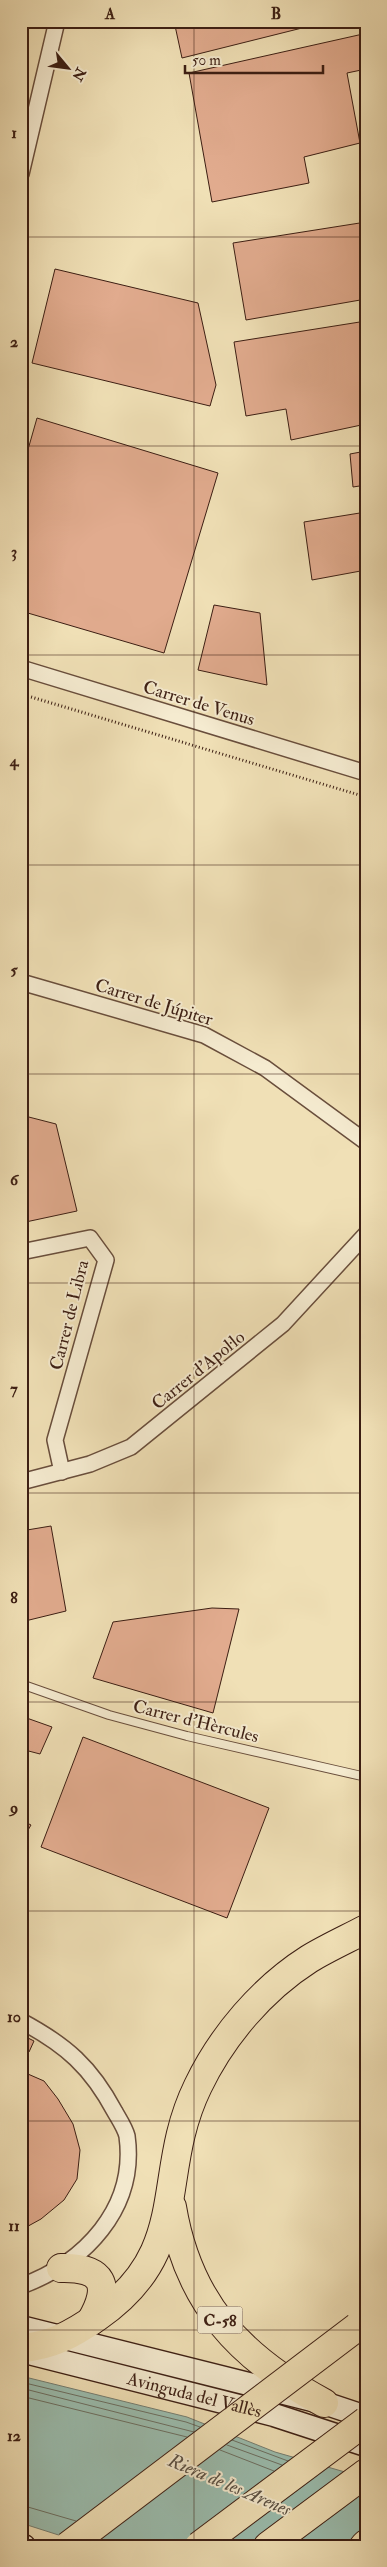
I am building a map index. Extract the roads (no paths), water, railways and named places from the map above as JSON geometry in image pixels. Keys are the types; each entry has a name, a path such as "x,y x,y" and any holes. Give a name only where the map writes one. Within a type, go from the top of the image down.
{"highway":[{"path":"21,2349 50,2344 65,2338 124,2296 136,2284 153,2258 164,2231 171,2198 174,2162 183,2122 198,2086 221,2047 254,2007 280,1981 309,1959 337,1933 366,1912"},
{"path":"309,1959 366,1929"},
{"name":"C-58","path":"171,2198 178,2240 189,2271 205,2300 225,2326 268,2369 324,2403"},
{"path":"60,2268 80,2268 98,2278 103,2291 100,2305 91,2321"},
{"path":"68,2546 362,2324"},
{"path":"199,2546 366,2421"},
{"path":"268,2546 366,2473"}],"main road":[{"name":"Avinguda del Vallès","path":"21,2326 324,2403 366,2417"},
{"name":"Avinguda del Vallès","path":"21,2349 274,2415 366,2444"}],"street":[{"path":"21,174 57,21"},
{"name":"Carrer de Venus","path":"21,668 366,773"},
{"name":"Carrer de Júpiter","path":"21,982 189,1029 211,1038 265,1068 366,1142"},
{"name":"Carrer d'Apol·lo","path":"21,1482 62,1472 113,1456 131,1447 178,1411 283,1324 366,1234"},
{"name":"Carrer de Libra","path":"21,1252 90,1238 106,1260 55,1440 62,1472"},
{"path":"21,2021 50,2036 86,2066 108,2100 126,2135 126,2168 120,2196 102,2232 60,2268 21,2286"}],"lane":[{"name":"Carrer d'Hèrcules","path":"21,1684 109,1715 187,1736 366,1776"}],"water":[{"name":"Riera de les Arenes","path":"21,2376 187,2417 275,2452 366,2478 366,2546 93,2546 21,2523"}]}
